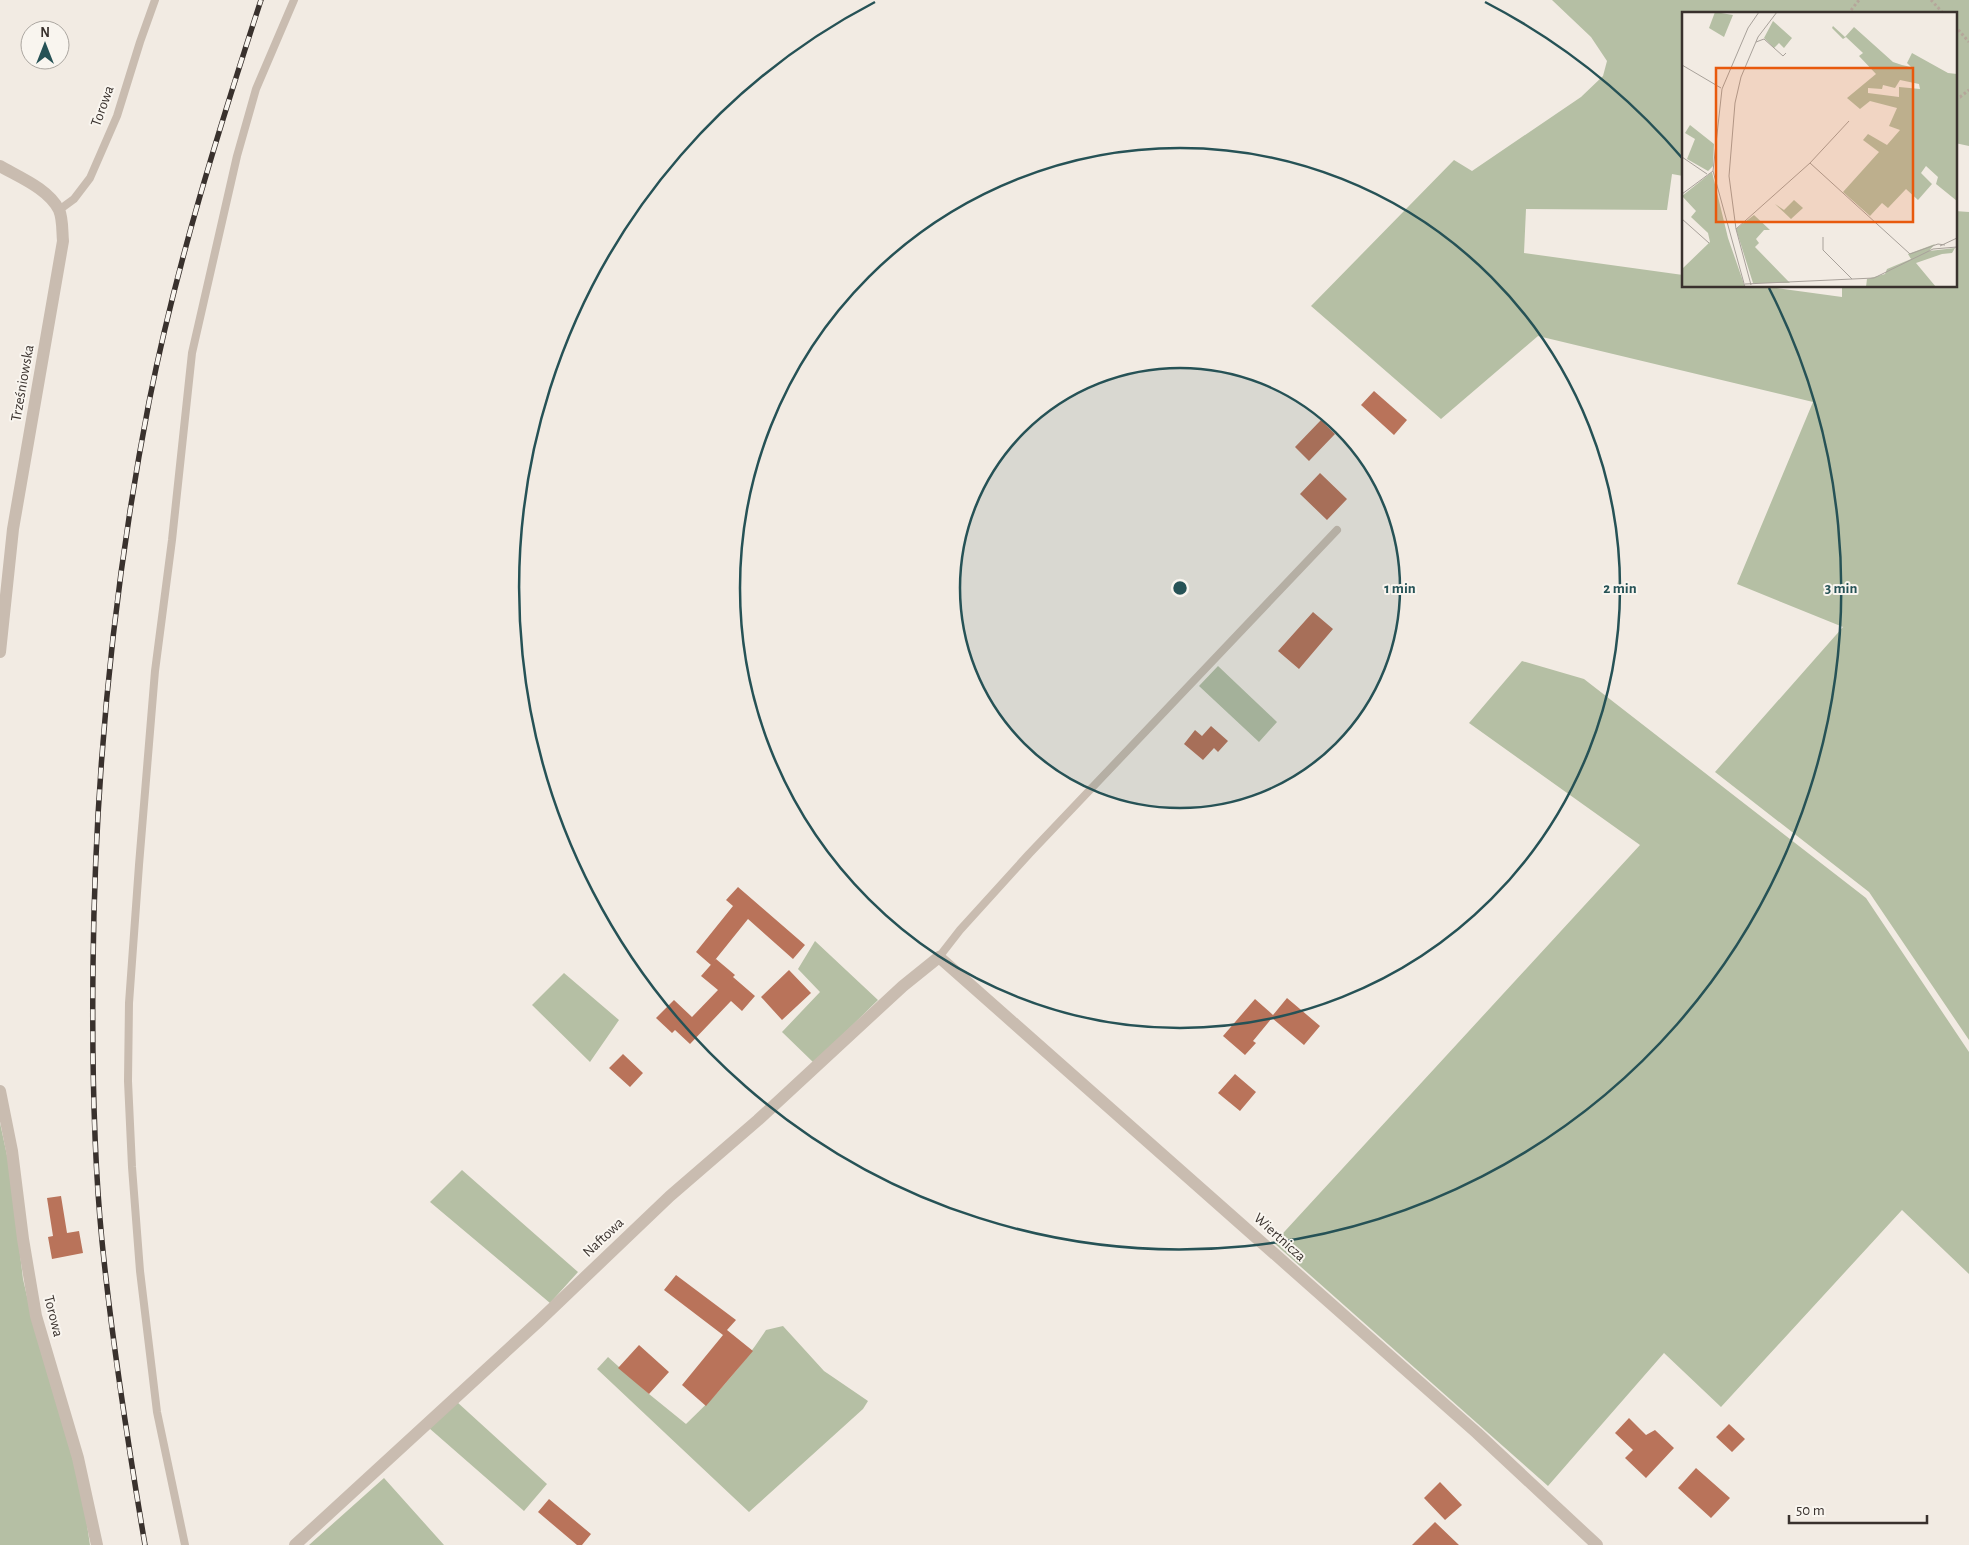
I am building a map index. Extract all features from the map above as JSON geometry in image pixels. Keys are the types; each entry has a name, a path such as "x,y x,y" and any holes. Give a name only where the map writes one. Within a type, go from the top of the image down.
{"street":[{"path":"0,166 39,189 51,199 59,210"},
{"name":"Trześniowska","path":"0,652 13,529 63,241 59,210"},
{"name":"Naftowa","path":"295,1545 544,1316 670,1196 758,1120 903,986 939,957"},
{"name":"Wiertnicza","path":"939,957 1476,1433 1597,1545"},
{"name":"Torowa","path":"0,1091 12,1151 23,1239 36,1316 78,1458 97,1545"}],"lane":[{"name":"Torowa","path":"59,210 74,199 90,178 117,116 155,0"},
{"path":"185,1545 156,1412 140,1271 128,1081 129,1003 155,671 172,540 192,354 237,156 256,89 294,0"},
{"path":"939,957 960,930 1029,854 1337,530"}],"path":[{"path":"1850,12 1859,0"},
{"path":"1931,0 1942,12"},
{"path":"1956,27 1969,42"},
{"path":"1956,96 1960,98 1969,90"}],"green space":[{"path":"1552,0 1969,0 1969,146 1956,143 1956,12 1682,12 1682,176 1672,174 1667,210 1526,209 1524,253 1682,275 1682,288 1777,288 1842,297 1842,288 1956,288 1956,211 1969,212 1969,1040 1869,892 1715,772 1843,627 1737,584 1813,402 1538,336 1441,419 1311,306 1454,160 1472,171 1581,97 1603,76 1607,61 1591,37"},
{"path":"1522,661 1584,679 1866,898 1969,1052 1969,1274 1902,1210 1721,1407 1664,1353 1548,1486 1274,1243 1640,845 1469,723"},
{"path":"1218,666 1277,722 1259,742 1199,686"},
{"path":"815,941 878,1000 814,1063 782,1032 820,992 798,969"},
{"path":"564,973 619,1020 590,1062 532,1005"},
{"path":"0,1123 10,1169 23,1279 35,1331 72,1456 85,1511 90,1545 0,1545"},
{"path":"462,1170 578,1272 550,1303 430,1202"},
{"path":"783,1326 824,1371 868,1401 863,1409 749,1512 597,1369 608,1357 686,1424 729,1379 766,1330"},
{"path":"457,1402 547,1484 524,1511 429,1428"},
{"path":"384,1478 444,1545 309,1545"}],"building":[{"path":"1374,391 1407,420 1394,435 1361,405"},
{"path":"1321,420 1335,434 1309,461 1295,447"},
{"path":"1320,473 1347,499 1327,520 1300,494"},
{"path":"1313,612 1333,629 1299,669 1278,651"},
{"path":"1211,726 1228,741 1218,752 1214,748 1203,760 1184,744 1195,730 1202,736"},
{"path":"738,887 805,945 793,959 748,919 711,965 696,952 733,906 726,900"},
{"path":"716,959 755,996 742,1011 731,1001 690,1044 675,1030 672,1033 656,1018 674,1000 692,1017 718,990 701,976"},
{"path":"789,970 811,993 782,1020 761,997"},
{"path":"1287,998 1320,1026 1304,1045 1272,1018 1253,1041 1256,1043 1245,1055 1223,1036 1255,999 1273,1015"},
{"path":"623,1054 643,1073 630,1087 609,1068"},
{"path":"1235,1074 1256,1092 1240,1111 1218,1093"},
{"path":"61,1196 67,1233 79,1231 83,1253 52,1259 48,1237 53,1236 47,1198"},
{"path":"676,1275 736,1320 727,1330 753,1351 706,1406 682,1385 723,1335 664,1290"},
{"path":"639,1345 669,1372 649,1394 618,1368"},
{"path":"1629,1418 1646,1435 1655,1430 1674,1448 1646,1478 1625,1458 1633,1450 1615,1433"},
{"path":"1729,1424 1745,1439 1732,1452 1716,1437"},
{"path":"1696,1468 1730,1498 1711,1518 1678,1488"},
{"path":"1440,1482 1462,1505 1445,1520 1424,1498"},
{"path":"549,1499 591,1534 582,1545 577,1545 538,1512"},
{"path":"1435,1522 1459,1545 1412,1545"}],"railway":[{"path":"145,1545 111,1317 102,1241 95,1138 93,966 102,753 108,682 125,542 149,402 185,250 229,99 261,0"}]}
